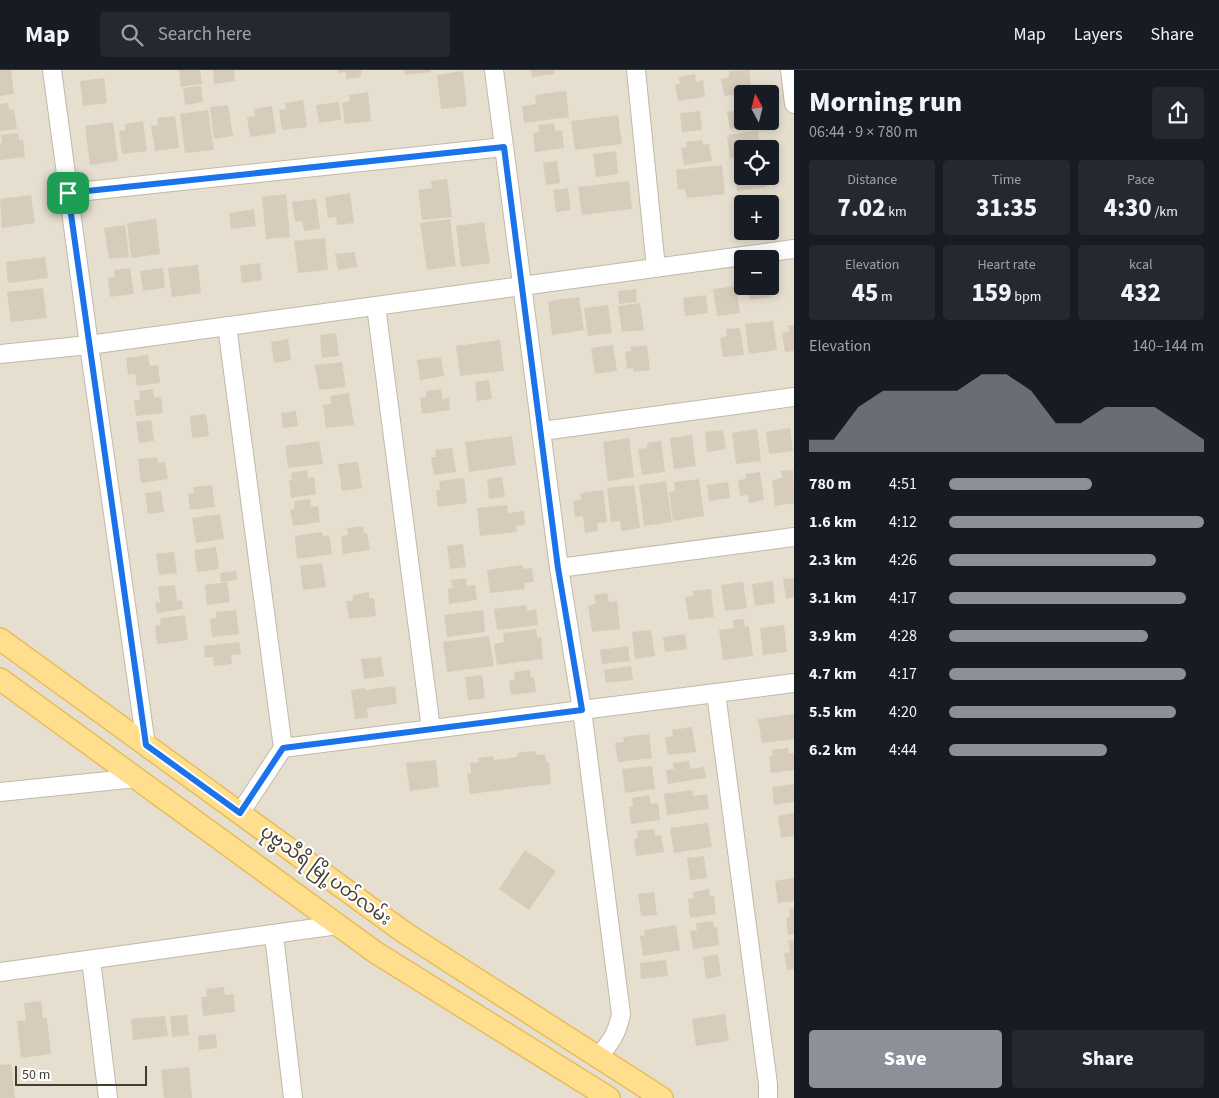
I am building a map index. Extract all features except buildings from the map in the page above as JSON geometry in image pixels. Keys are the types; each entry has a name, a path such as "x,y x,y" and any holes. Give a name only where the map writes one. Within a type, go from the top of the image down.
{"main road":[{"name":"ပုဗ္ဗသီရိ မြို့ပတ်လမ်း","path":"0,639 392,923 662,1098"},
{"name":"ပုဗ္ဗသီရိ မြို့ပတ်လမ်း","path":"0,679 375,952 609,1098"},
{"path":"375,952 392,923"}],"street":[{"path":"52,70 146,745"},
{"path":"494,70 542,431 558,568 582,710 621,1014 618,1028 612,1041 598,1057"},
{"path":"636,70 656,268"},
{"path":"790,70 794,104"},
{"path":"68,193 504,147"},
{"path":"0,354 89,345 794,249"},
{"path":"376,306 431,729"},
{"path":"226,326 283,748 240,813"},
{"path":"542,431 794,396"},
{"path":"558,568 794,537"},
{"path":"283,748 794,683"},
{"path":"716,693 766,1065 768,1098"},
{"path":"0,792 137,778"},
{"path":"0,972 338,925"},
{"path":"274,935 293,1098"},
{"path":"91,960 108,1098"}],"shaded area":[{"path":"0,70 794,70 794,1098 0,1098"}],"route":[{"path":"504,147 542,431 558,568 582,710 283,748 240,813 146,745 68,193 504,147"}]}
